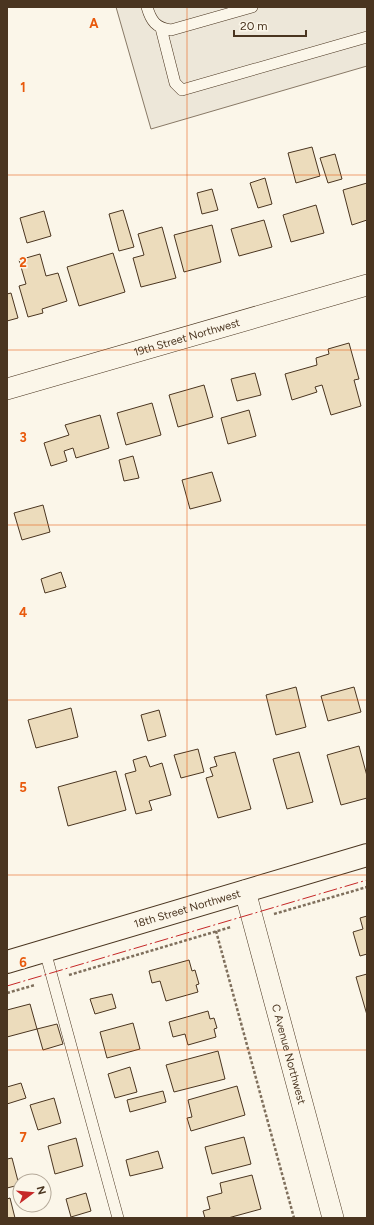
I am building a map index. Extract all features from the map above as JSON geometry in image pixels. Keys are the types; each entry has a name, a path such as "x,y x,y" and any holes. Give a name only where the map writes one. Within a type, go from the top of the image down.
{"street":[{"name":"19th Street Northwest","path":"7,389 367,285"},
{"name":"18th Street Northwest","path":"7,962 367,855"},
{"name":"C Avenue Northwest","path":"245,891 333,1218"}],"lane":[{"path":"147,7 152,21 161,28 171,30 252,7"},
{"path":"161,28 174,83 182,90 367,37"},
{"path":"45,951 118,1218"}],"path":[{"path":"273,914 367,887"},
{"path":"7,993 233,926"},
{"path":"216,931 294,1218"}],"shaded area":[{"path":"116,7 367,7 367,66 151,129"}],"building":[{"path":"312,147 320,176 296,183 288,153"},
{"path":"335,154 342,179 328,183 320,158"},
{"path":"265,178 272,204 258,208 250,183"},
{"path":"367,183 367,220 352,225 343,190"},
{"path":"212,189 218,210 202,214 197,193"},
{"path":"316,205 324,233 291,242 283,215"},
{"path":"123,210 134,247 119,251 109,214"},
{"path":"44,211 51,236 27,243 20,218"},
{"path":"264,220 272,247 239,256 231,229"},
{"path":"212,225 221,262 184,272 174,235"},
{"path":"162,227 176,278 141,287 133,258 144,255 138,234"},
{"path":"113,253 125,292 79,306 67,267"},
{"path":"40,254 46,276 58,273 67,301 42,309 43,313 28,317 19,286 26,284 19,260"},
{"path":"11,293 18,318 7,321 7,294"},
{"path":"349,343 359,379 354,380 361,406 331,415 322,385 315,387 317,392 292,400 285,374 317,365 316,358 329,354 328,349"},
{"path":"255,373 261,395 237,401 231,379"},
{"path":"204,385 213,417 178,427 169,395"},
{"path":"152,403 161,435 126,445 117,413"},
{"path":"249,410 256,436 228,444 221,418"},
{"path":"100,415 109,448 76,458 73,448 64,451 67,461 51,466 44,443 69,435 65,425"},
{"path":"133,456 139,478 124,481 119,460"},
{"path":"212,472 221,501 190,509 182,480"},
{"path":"43,505 50,532 22,540 14,513"},
{"path":"61,572 66,587 45,593 41,579"},
{"path":"296,687 306,727 276,735 266,695"},
{"path":"354,687 361,712 328,721 321,696"},
{"path":"71,708 78,737 36,748 28,720"},
{"path":"159,710 166,736 148,741 141,715"},
{"path":"359,746 367,776 367,798 341,805 327,755"},
{"path":"198,749 204,772 181,778 174,755"},
{"path":"235,752 251,809 218,818 206,778 213,776 210,768 217,766 214,757"},
{"path":"299,752 313,802 287,809 273,759"},
{"path":"146,756 150,767 162,763 171,795 149,801 152,810 136,814 125,774 136,771 133,760"},
{"path":"116,771 126,810 68,826 58,787"},
{"path":"367,916 367,954 360,956 353,932 363,929 360,918"},
{"path":"189,960 192,971 195,970 199,984 196,985 198,992 166,1001 160,981 152,983 149,971"},
{"path":"367,974 367,1015 356,977"},
{"path":"112,994 116,1008 95,1014 90,999"},
{"path":"30,1004 37,1029 7,1037 7,1010"},
{"path":"208,1011 210,1019 214,1018 217,1028 214,1029 216,1037 188,1045 185,1034 173,1037 169,1022"},
{"path":"133,1023 140,1049 107,1058 100,1032"},
{"path":"57,1024 63,1044 43,1050 37,1029"},
{"path":"218,1051 225,1079 174,1092 166,1065"},
{"path":"130,1067 137,1092 115,1098 108,1074"},
{"path":"21,1083 26,1098 7,1104 7,1087"},
{"path":"237,1086 245,1115 191,1131 187,1118 192,1117 188,1100"},
{"path":"163,1091 166,1102 130,1112 127,1100"},
{"path":"54,1098 61,1123 38,1130 30,1105"},
{"path":"244,1137 251,1164 212,1174 205,1147"},
{"path":"76,1138 83,1166 55,1174 48,1146"},
{"path":"158,1151 163,1168 130,1176 126,1160"},
{"path":"12,1158 16,1173 12,1173 12,1187 7,1188 7,1159"},
{"path":"252,1175 261,1209 228,1218 205,1218 203,1211 210,1209 207,1197 222,1193 220,1183"},
{"path":"86,1193 91,1211 71,1217 66,1199"},
{"path":"10,1198 12,1213 14,1213 15,1218 7,1218 7,1199"}],"power":[{"path":"7,986 367,880"}]}
